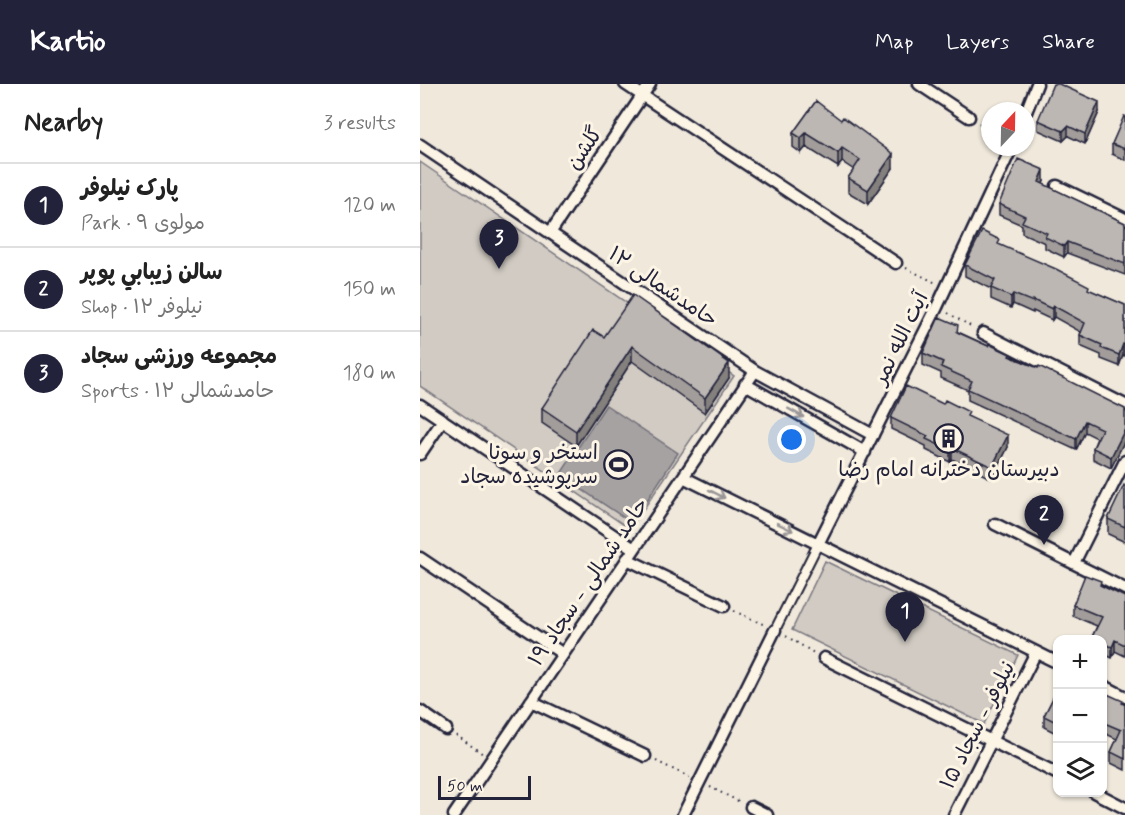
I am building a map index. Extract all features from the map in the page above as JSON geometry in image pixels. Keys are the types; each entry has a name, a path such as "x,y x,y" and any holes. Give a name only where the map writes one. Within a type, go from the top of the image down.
{"street":[{"path":"625,84 896,263"},
{"name":"گلشن","path":"550,233 650,84"},
{"path":"919,84 969,117"},
{"path":"1030,102 1037,84"},
{"name":"حامدشمالی ۱۲","path":"420,145 754,371 873,435"},
{"name":"آیت الله نمر","path":"818,544 938,307 1008,156"},
{"path":"1057,186 1125,219"},
{"path":"982,333 1125,405"},
{"name":"حامد شمالی - سجاد ۱۹","path":"454,815 754,371"},
{"path":"745,384 865,452"},
{"path":"420,405 634,549"},
{"path":"420,454 443,420"},
{"path":"1074,563 1125,461"},
{"path":"683,477 1053,660"},
{"path":"995,524 1125,589"},
{"path":"683,815 818,544"},
{"path":"420,558 563,654"},
{"path":"627,559 724,606"},
{"name":"نیلوفر - سجاد ۱۵","path":"954,815 1036,652"},
{"path":"824,658 1053,772"},
{"path":"1107,687 1125,696"},
{"path":"531,701 645,756"},
{"path":"420,711 446,729"},
{"path":"1104,797 1125,808"},
{"path":"751,807 767,815"}],"path":[{"path":"896,263 946,288"},
{"path":"938,307 982,333"},
{"path":"724,606 776,630 824,658"},
{"path":"446,729 491,760"}],"shaded area":[{"path":"420,162 734,376 630,529 420,386"},
{"name":"استخر و سونا سرپوشیده سجاد","path":"606,405 678,453 632,523 560,475"},
{"path":"825,561 1018,655 984,724 792,630"}],"building":[{"path":"1053,84 1059,84 1099,102 1085,134 1068,126 1063,131 1038,120"},
{"path":"816,101 841,120 843,117 893,154 868,190 848,178 860,160 842,148 838,153 806,133 801,138 793,133"},
{"path":"1125,116 1125,149 1112,144"},
{"path":"1018,159 1044,170 1039,182 1125,223 1125,264 1067,242 1064,246 1045,237 1047,233 1022,222 1025,216 999,204"},
{"path":"982,231 1000,240 998,244 1056,269 1089,286 1088,289 1125,305 1125,345 1123,344 1119,355 1101,348 1102,345 1080,335 1085,323 1054,306 1052,309 1033,300 1033,302 1013,294 1011,297 991,288 995,280 965,265"},
{"path":"633,295 729,363 705,398 632,346 576,431 542,408 593,330 604,337"},
{"path":"939,317 958,325 957,332 988,346 989,344 1010,354 1009,356 1038,368 1039,366 1125,409 1125,429 1111,457 1093,448 1102,429 1085,421 1076,439 968,389 972,381 941,367 943,362 923,353"},
{"name":"دبیرستان دخترانه امام رضا","path":"906,386 943,404 945,400 969,412 967,416 1008,435 992,467 952,448 950,450 926,439 928,436 891,418"},
{"path":"1125,486 1125,527 1108,519"},
{"path":"1085,575 1101,581 1100,585 1125,597 1125,645 1115,640 1112,647 1107,645 1107,635 1093,635 1102,617 1073,605"},
{"path":"1107,694 1123,701 1125,705 1125,759 1111,752 1121,730 1107,724"},
{"path":"1053,698 1053,720 1044,716"}],"place":[{"name":"مجموعه ورزشی سجاد","path":"499,269"},
{"name":"دبیرستان دخترانه امام رضا","path":"949,438"},
{"name":"استخر و سونا سرپوشیده سجاد","path":"619,464"},
{"name":"سالن زيبابي پوپر","path":"1044,545"},
{"name":"پارک نیلوفر","path":"905,642"}]}
